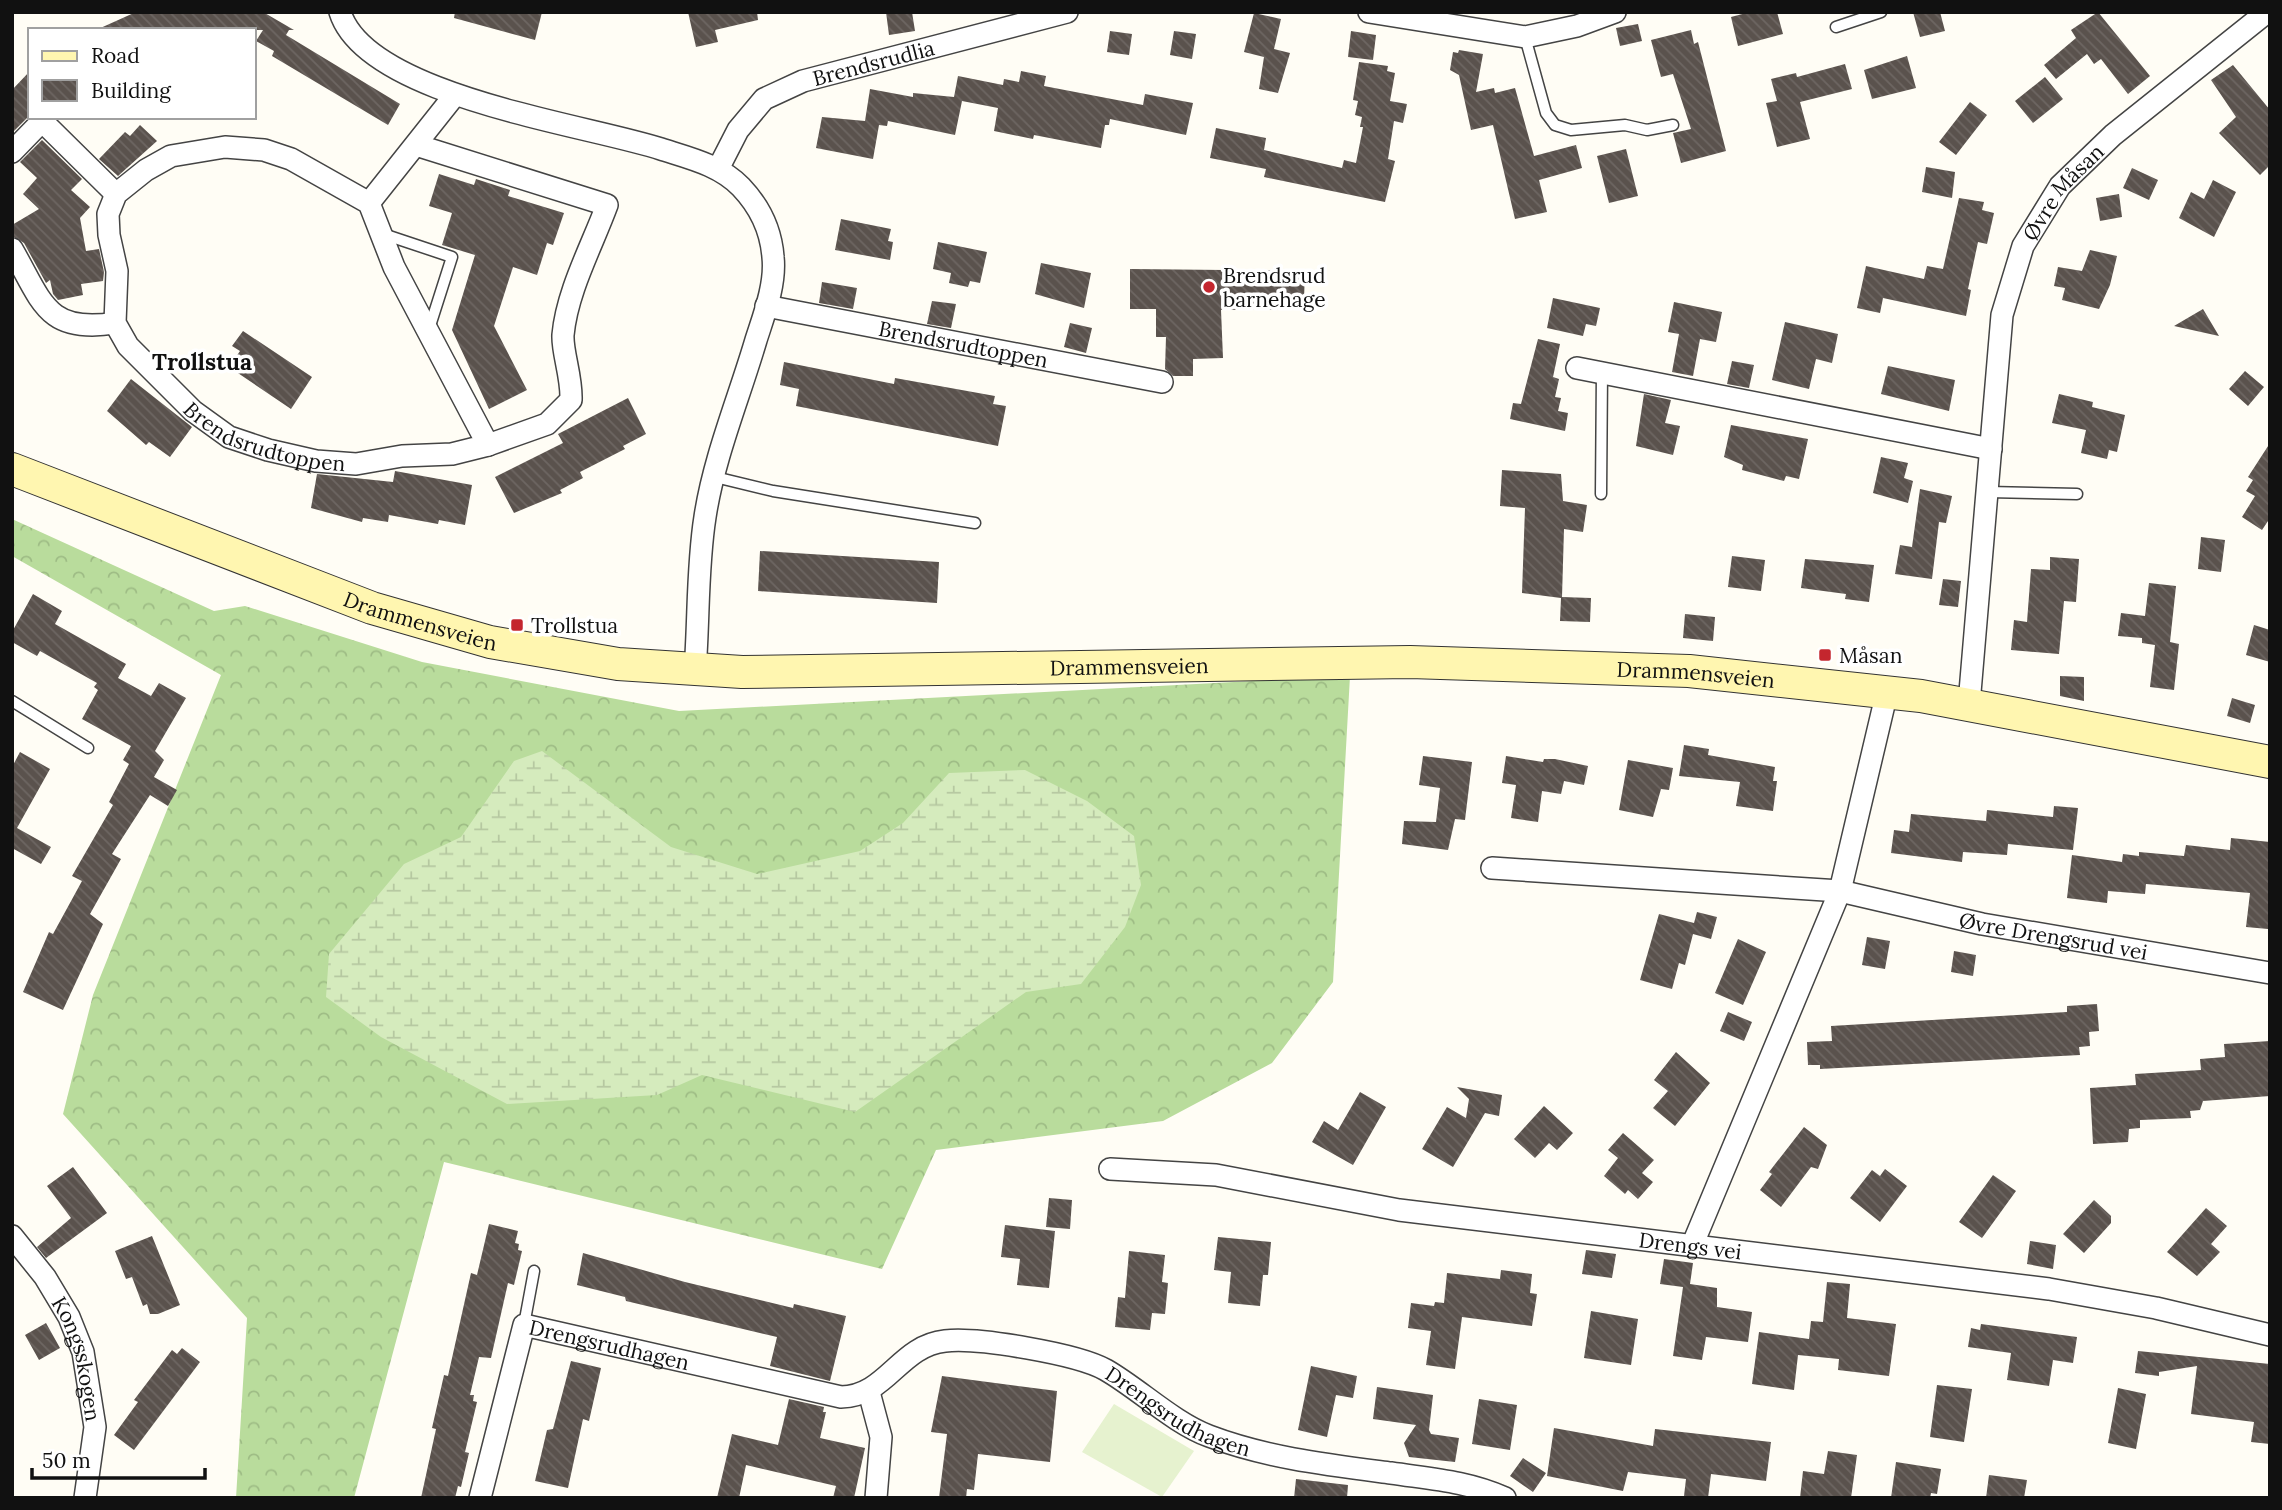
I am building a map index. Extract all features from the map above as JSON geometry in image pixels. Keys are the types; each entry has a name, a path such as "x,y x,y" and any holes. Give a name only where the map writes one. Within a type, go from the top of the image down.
{"main road":[{"name":"Drammensveien","path":"12,469 372,608 434,627 547,653 695,670 1520,663 1762,677 1969,704 2270,762"}],"street":[{"path":"340,12 343,20 373,55 413,79 454,96 615,134 718,169 740,186 761,212 770,232 774,260 766,306 705,517 695,670"},
{"name":"Brendsrudlia","path":"718,169 738,131 764,99 803,81 1067,12"},
{"path":"1369,12 1525,37 1577,26 1615,12"},
{"name":"Øvre Måsan","path":"1969,704 2002,315 2023,246 2060,186 2113,135 2267,12"},
{"path":"369,203 454,96"},
{"path":"12,152 44,119 116,194"},
{"name":"Brendsrudtoppen","path":"115,323 128,346 193,411 229,437 268,450 316,461 356,464 402,456 452,454 488,445 547,424 571,400 572,378 563,338 567,311 607,205 416,145"},
{"path":"12,249 47,310 69,324 92,327 115,323 117,271 109,235 108,214 116,194 146,170 171,156 225,147 264,150 291,159 369,203 394,267 488,445"},
{"name":"Brendsrudtoppen","path":"766,306 1162,382"},
{"path":"1577,368 1992,449"},
{"path":"1692,1246 1840,891 1887,692"},
{"name":"Øvre Drengsrud vei","path":"1492,868 1840,891 1982,924 2270,974"},
{"name":"Drengs vei","path":"1110,1169 1216,1175 1399,1210 2049,1289 2156,1308 2270,1335"},
{"name":"Kongsskogen","path":"12,1236 57,1297 69,1317 83,1352 95,1427 85,1498"},
{"name":"Drengsrudhagen","path":"480,1498 524,1325 841,1397 869,1392 913,1352 944,1341 1069,1355 1104,1368 1206,1435 1258,1452 1314,1463 1475,1485 1504,1498"},
{"path":"869,1392 881,1437 876,1498"}],"lane":[{"path":"1836,27 1881,12"},
{"path":"1525,37 1546,113 1555,125 1571,130 1625,125 1647,130 1673,125"},
{"path":"380,233 453,257 429,332"},
{"path":"1601,494 1602,371"},
{"path":"715,477 773,491 975,523"},
{"path":"1988,492 2077,494"},
{"path":"12,701 88,748"},
{"path":"524,1325 534,1271"}],"green space":[{"path":"12,519 214,611 245,606 422,662 679,711 1350,676 1333,982 1272,1063 1163,1121 936,1150 882,1269 444,1162 354,1498 236,1498 247,1318 63,1114 93,995 221,675 12,556"},
{"path":"542,751 671,847 757,874 860,851 903,823 949,773 1025,770 1087,801 1134,836 1141,885 1125,927 1081,984 1026,992 855,1112 702,1075 657,1095 507,1104 381,1037 326,997 329,954 404,864 461,837 514,761"},
{"path":"1114,1404 1194,1451 1162,1497 1082,1452"}],"building":[{"path":"136,12 263,12 294,30 289,30 286,35 400,104 388,125 272,56 274,51 256,41 263,30 256,28 100,28"},
{"path":"455,12 542,12 535,40 454,18"},
{"path":"688,12 757,12 758,20 715,30 718,42 696,47"},
{"path":"886,12 912,12 915,31 889,35"},
{"path":"1750,12 1777,12 1783,34 1738,46 1731,17"},
{"path":"1913,12 1940,12 1945,31 1920,37"},
{"path":"2098,12 2150,76 2128,94 2101,59 2094,64 2087,54 2056,79 2044,65 2076,38 2071,30"},
{"path":"1254,13 1281,19 1274,49 1290,53 1278,93 1259,89 1264,57 1244,52"},
{"path":"1638,24 1642,41 1620,46 1616,28"},
{"path":"1691,30 1694,44 1698,42 1726,151 1681,163 1673,133 1691,129 1673,74 1661,77 1651,40"},
{"path":"1110,31 1132,34 1129,55 1107,52"},
{"path":"1174,31 1196,34 1192,59 1170,55"},
{"path":"1351,31 1376,35 1373,60 1348,57"},
{"path":"1459,50 1483,54 1476,92 1494,88 1495,93 1515,88 1534,156 1576,145 1582,168 1539,180 1547,212 1515,219 1493,125 1471,130 1459,75 1450,70 1453,52 1458,53"},
{"path":"1907,56 1916,88 1872,99 1864,70"},
{"path":"1359,62 1388,66 1387,71 1395,73 1390,101 1407,104 1403,123 1394,121 1388,159 1395,161 1385,202 1264,177 1266,169 1210,158 1216,128 1266,138 1264,150 1342,168 1344,160 1356,163 1363,127 1360,127 1362,117 1355,115 1358,101 1353,100"},
{"path":"1845,64 1852,89 1800,102 1810,139 1777,147 1766,103 1777,101 1771,79 1796,73 1797,77"},
{"path":"2233,65 2270,110 2270,165 2260,175 2219,133 2236,117 2211,80"},
{"path":"1021,71 1046,76 1044,86 1143,105 1145,94 1193,103 1186,135 1110,119 1109,125 1105,125 1101,148 1034,135 1033,139 994,131 998,108 962,101 955,135 888,121 887,126 879,125 873,159 816,148 822,117 865,121 870,89 913,97 913,93 954,97 958,76 1003,85 1004,79 1019,82"},
{"path":"28,73 28,117 12,133 12,90"},
{"path":"2045,77 2063,99 2033,123 2015,101"},
{"path":"1970,102 1987,115 1956,155 1939,142"},
{"path":"140,125 157,141 118,176 99,159 125,132 130,136"},
{"path":"42,140 82,179 71,190 90,207 80,218 86,251 99,249 104,272 103,281 81,284 83,295 58,300 53,294 50,280 46,283 24,243 12,236 12,225 39,209 23,194 37,178 20,162"},
{"path":"1626,149 1638,196 1609,203 1597,156"},
{"path":"1926,167 1955,172 1952,198 1922,192"},
{"path":"2132,168 2158,180 2149,200 2123,188"},
{"path":"439,174 474,185 476,179 510,190 508,196 564,213 553,245 547,243 537,275 513,267 494,326 527,390 489,409 452,330 475,255 442,245 452,213 429,206"},
{"path":"2213,180 2236,192 2214,237 2179,218 2191,192 2204,199"},
{"path":"2119,194 2122,217 2100,221 2096,198"},
{"path":"1959,198 1984,202 1982,210 1994,213 1987,244 1978,242 1968,289 1971,290 1966,316 1883,298 1880,313 1857,308 1866,266 1924,279 1927,266 1943,269"},
{"path":"841,219 891,229 888,241 893,242 890,260 835,250"},
{"path":"938,242 987,252 980,283 970,281 968,287 949,283 951,273 933,269"},
{"path":"2090,250 2117,256 2110,285 2099,309 2062,300 2065,288 2054,286 2058,267 2082,271"},
{"path":"1041,263 1091,273 1084,308 1035,294"},
{"path":"1130,269 1305,271 1304,299 1279,298 1279,310 1221,310 1223,358 1193,359 1193,376 1173,376 1165,369 1166,337 1156,337 1156,309 1130,309"},
{"path":"822,282 857,288 853,309 819,303"},
{"path":"1553,298 1600,308 1596,326 1586,324 1583,336 1547,328"},
{"path":"932,301 956,304 951,328 927,324"},
{"path":"1674,302 1722,312 1716,342 1700,339 1693,376 1672,372 1679,334 1668,332"},
{"path":"2203,309 2219,336 2174,326"},
{"path":"1785,322 1838,334 1832,363 1816,359 1809,389 1772,380"},
{"path":"1070,323 1092,328 1086,353 1064,347"},
{"path":"243,331 312,377 291,409 229,367 240,351 232,346"},
{"path":"1538,339 1560,344 1553,377 1559,379 1555,397 1561,398 1558,411 1568,413 1565,431 1510,419 1513,403 1521,404"},
{"path":"1732,361 1754,365 1749,388 1727,384"},
{"path":"784,362 894,384 895,378 995,396 993,404 1006,406 998,446 796,406 799,389 780,385"},
{"path":"1888,366 1955,380 1949,411 1881,394"},
{"path":"2245,371 2264,387 2248,406 2229,389"},
{"path":"131,379 192,427 170,457 149,442 146,445 107,411"},
{"path":"1644,394 1671,400 1665,423 1680,426 1673,455 1636,446"},
{"path":"2059,394 2093,402 2092,407 2125,415 2117,452 2109,450 2107,459 2081,453 2086,430 2052,423"},
{"path":"628,398 646,434 623,446 625,449 580,472 583,478 560,490 562,493 514,513 495,477 563,443 558,434"},
{"path":"1731,425 1808,439 1799,479 1786,476 1784,481 1742,470 1743,465 1724,457"},
{"path":"2270,443 2270,518 2262,530 2242,517 2255,496 2246,491 2253,480 2248,477"},
{"path":"1881,457 1908,463 1904,478 1913,481 1908,503 1873,493"},
{"path":"1502,470 1561,474 1563,501 1587,505 1583,532 1564,529 1562,597 1591,598 1590,622 1560,621 1561,598 1522,593 1525,508 1500,506"},
{"path":"395,471 472,485 465,525 439,520 438,524 389,515 388,522 363,518 362,522 311,508 317,474 393,482"},
{"path":"1920,489 1952,496 1946,523 1939,522 1932,579 1895,574 1900,545 1912,547"},
{"path":"2201,537 2225,540 2221,572 2198,569"},
{"path":"760,551 939,562 937,603 758,591"},
{"path":"1732,556 1765,560 1761,591 1728,587"},
{"path":"2050,557 2079,559 2076,602 2064,601 2059,654 2011,650 2014,620 2027,622 2031,569 2050,570"},
{"path":"1805,559 1874,565 1869,602 1845,599 1846,594 1801,588"},
{"path":"1943,579 1961,581 1958,607 1939,605"},
{"path":"2149,583 2176,586 2170,642 2179,644 2174,690 2150,687 2155,645 2142,643 2142,638 2118,636 2121,613 2145,616"},
{"path":"33,594 62,611 55,624 126,664 118,678 151,696 159,683 186,698 155,751 164,760 154,777 177,790 168,806 150,795 112,854 121,859 90,914 103,924 63,1010 23,992 49,932 53,934 82,881 72,876 113,805 109,802 129,764 123,760 131,746 82,719 98,690 94,687 97,683 40,651 37,656 12,642 12,632"},
{"path":"1685,614 1715,617 1713,641 1683,638"},
{"path":"2254,625 2270,630 2270,662 2246,655"},
{"path":"2060,676 2084,677 2084,701 2060,696"},
{"path":"2232,698 2255,705 2250,723 2227,716"},
{"path":"1684,745 1709,749 1708,755 1775,767 1773,781 1777,781 1773,811 1736,806 1740,782 1679,776"},
{"path":"20,752 50,769 17,828 51,847 41,864 12,848 12,767"},
{"path":"1423,756 1472,762 1465,820 1455,819 1448,850 1402,844 1404,821 1436,822 1440,788 1419,785"},
{"path":"1506,756 1543,762 1544,759 1555,759 1588,766 1584,785 1564,781 1561,794 1542,791 1538,822 1511,818 1516,785 1502,783"},
{"path":"1628,760 1673,768 1669,790 1661,789 1653,817 1619,810"},
{"path":"2054,806 2078,808 2073,850 2008,844 2007,855 1963,852 1962,862 1891,853 1894,830 1909,832 1911,814 1986,821 1987,810 2053,817"},
{"path":"2231,838 2270,842 2268,929 2246,927 2250,893 2146,884 2145,894 2108,891 2107,903 2067,898 2072,855 2122,862 2123,854 2139,856 2139,852 2184,856 2186,845 2230,850"},
{"path":"1697,912 1717,917 1711,939 1693,934 1685,965 1679,963 1672,989 1640,980 1659,914 1694,923"},
{"path":"1867,937 1890,941 1885,969 1862,965"},
{"path":"1738,939 1766,952 1743,1005 1715,993"},
{"path":"1954,951 1976,955 1973,976 1951,972"},
{"path":"2097,1004 2099,1031 2089,1032 2090,1046 2079,1047 2080,1055 1820,1069 1820,1065 1808,1065 1807,1042 1832,1041 1831,1026 2067,1012 2067,1006"},
{"path":"1728,1012 1752,1022 1744,1041 1720,1031"},
{"path":"2270,1041 2270,1096 2203,1101 2200,1110 2190,1111 2191,1118 2140,1120 2140,1128 2129,1129 2128,1142 2093,1144 2090,1088 2136,1085 2135,1074 2201,1070 2200,1059 2225,1057 2224,1044"},
{"path":"1676,1052 1710,1083 1675,1126 1653,1108 1668,1091 1654,1080"},
{"path":"1457,1087 1502,1095 1499,1116 1485,1113 1453,1167 1422,1149 1447,1107 1466,1118 1469,1099"},
{"path":"1360,1092 1386,1107 1353,1165 1312,1142 1324,1121 1338,1130"},
{"path":"1544,1106 1573,1133 1557,1150 1549,1143 1535,1158 1514,1139"},
{"path":"1804,1127 1827,1145 1818,1169 1811,1167 1781,1207 1760,1190 1772,1174 1769,1172"},
{"path":"1623,1133 1654,1160 1642,1173 1653,1182 1638,1199 1628,1190 1625,1194 1604,1176 1618,1158 1608,1150"},
{"path":"73,1167 107,1213 46,1258 37,1247 71,1218 47,1186"},
{"path":"1885,1169 1907,1186 1880,1222 1850,1198 1872,1170 1880,1176"},
{"path":"1993,1175 2016,1191 1982,1238 1959,1222"},
{"path":"1049,1198 1072,1200 1070,1229 1046,1227"},
{"path":"2094,1200 2111,1216 2111,1223 2084,1253 2063,1234"},
{"path":"2206,1208 2227,1226 2211,1244 2220,1252 2197,1276 2167,1252"},
{"path":"489,1224 518,1231 515,1243 519,1244 518,1250 522,1251 514,1285 508,1283 491,1358 479,1357 470,1395 474,1395 473,1401 477,1402 465,1452 469,1453 461,1487 458,1486 455,1498 421,1498 444,1375 448,1376 471,1273 477,1275"},
{"path":"1005,1225 1055,1231 1049,1288 1017,1285 1020,1259 1001,1257"},
{"path":"152,1236 180,1305 158,1314 150,1314 147,1304 143,1306 132,1277 126,1279 115,1251"},
{"path":"1218,1237 1271,1242 1268,1275 1263,1275 1260,1306 1228,1303 1231,1272 1214,1270"},
{"path":"2030,1241 2056,1245 2053,1269 2027,1264"},
{"path":"1586,1250 1616,1254 1612,1278 1582,1274"},
{"path":"1129,1251 1165,1255 1162,1282 1168,1283 1165,1314 1152,1313 1150,1330 1115,1327 1118,1297 1125,1298"},
{"path":"583,1253 685,1282 793,1308 794,1304 846,1316 830,1381 770,1366 777,1337 626,1301 625,1297 577,1285"},
{"path":"1664,1259 1693,1263 1690,1284 1717,1288 1717,1307 1752,1312 1748,1342 1706,1337 1702,1360 1673,1356 1683,1287 1660,1284"},
{"path":"1501,1270 1532,1274 1530,1293 1537,1294 1532,1326 1462,1317 1455,1369 1426,1365 1431,1331 1408,1328 1411,1303 1434,1306 1435,1302 1444,1303 1447,1273 1500,1279"},
{"path":"1827,1282 1850,1284 1847,1318 1896,1324 1889,1376 1838,1370 1839,1359 1798,1355 1794,1390 1752,1384 1759,1332 1809,1339 1811,1321 1823,1322"},
{"path":"1591,1311 1638,1319 1631,1365 1584,1358"},
{"path":"46,1323 60,1348 39,1360 25,1335"},
{"path":"1981,1324 2077,1337 2073,1363 2053,1360 2049,1386 2007,1380 2011,1353 1968,1347 1971,1328 1980,1330"},
{"path":"182,1348 200,1362 134,1450 114,1435 138,1402 134,1400 172,1350 177,1354"},
{"path":"2138,1351 2270,1364 2270,1444 2251,1442 2254,1422 2191,1414 2197,1366 2159,1372 2159,1376 2135,1373"},
{"path":"571,1361 601,1368 589,1421 583,1419 568,1488 535,1481 547,1430 553,1429"},
{"path":"1311,1366 1357,1376 1353,1398 1336,1395 1327,1437 1298,1430"},
{"path":"942,1376 1057,1391 1050,1462 978,1454 974,1490 967,1489 966,1498 939,1498 947,1434 931,1432"},
{"path":"1937,1385 1972,1389 1964,1442 1930,1437"},
{"path":"1377,1387 1433,1395 1429,1430 1431,1434 1459,1438 1455,1462 1409,1457 1404,1443 1416,1425 1373,1419"},
{"path":"2118,1388 2146,1394 2136,1449 2108,1443"},
{"path":"789,1399 824,1407 823,1412 826,1412 820,1438 865,1448 854,1498 833,1498 836,1486 746,1465 739,1498 717,1498 732,1434 778,1445"},
{"path":"1479,1399 1517,1405 1510,1450 1472,1444"},
{"path":"1554,1428 1653,1446 1655,1429 1771,1442 1766,1481 1711,1474 1708,1498 1700,1498 1684,1496 1686,1479 1628,1472 1623,1491 1547,1476"},
{"path":"1828,1451 1857,1455 1851,1498 1800,1498 1803,1471 1824,1474"},
{"path":"1523,1458 1546,1473 1533,1492 1510,1476"},
{"path":"1896,1462 1941,1469 1937,1494 1931,1493 1930,1498 1891,1498"},
{"path":"1989,1475 2027,1480 2024,1498 1986,1498"},
{"path":"1296,1479 1348,1485 1347,1498 1294,1498"}],"place":[{"name":"Brendsrud barnehage","path":"1209,287"},
{"name":"Trollstua","path":"517,625"},
{"name":"Måsan","path":"1825,655"}],"district":[{"name":"Trollstua","path":"202,361"}]}
